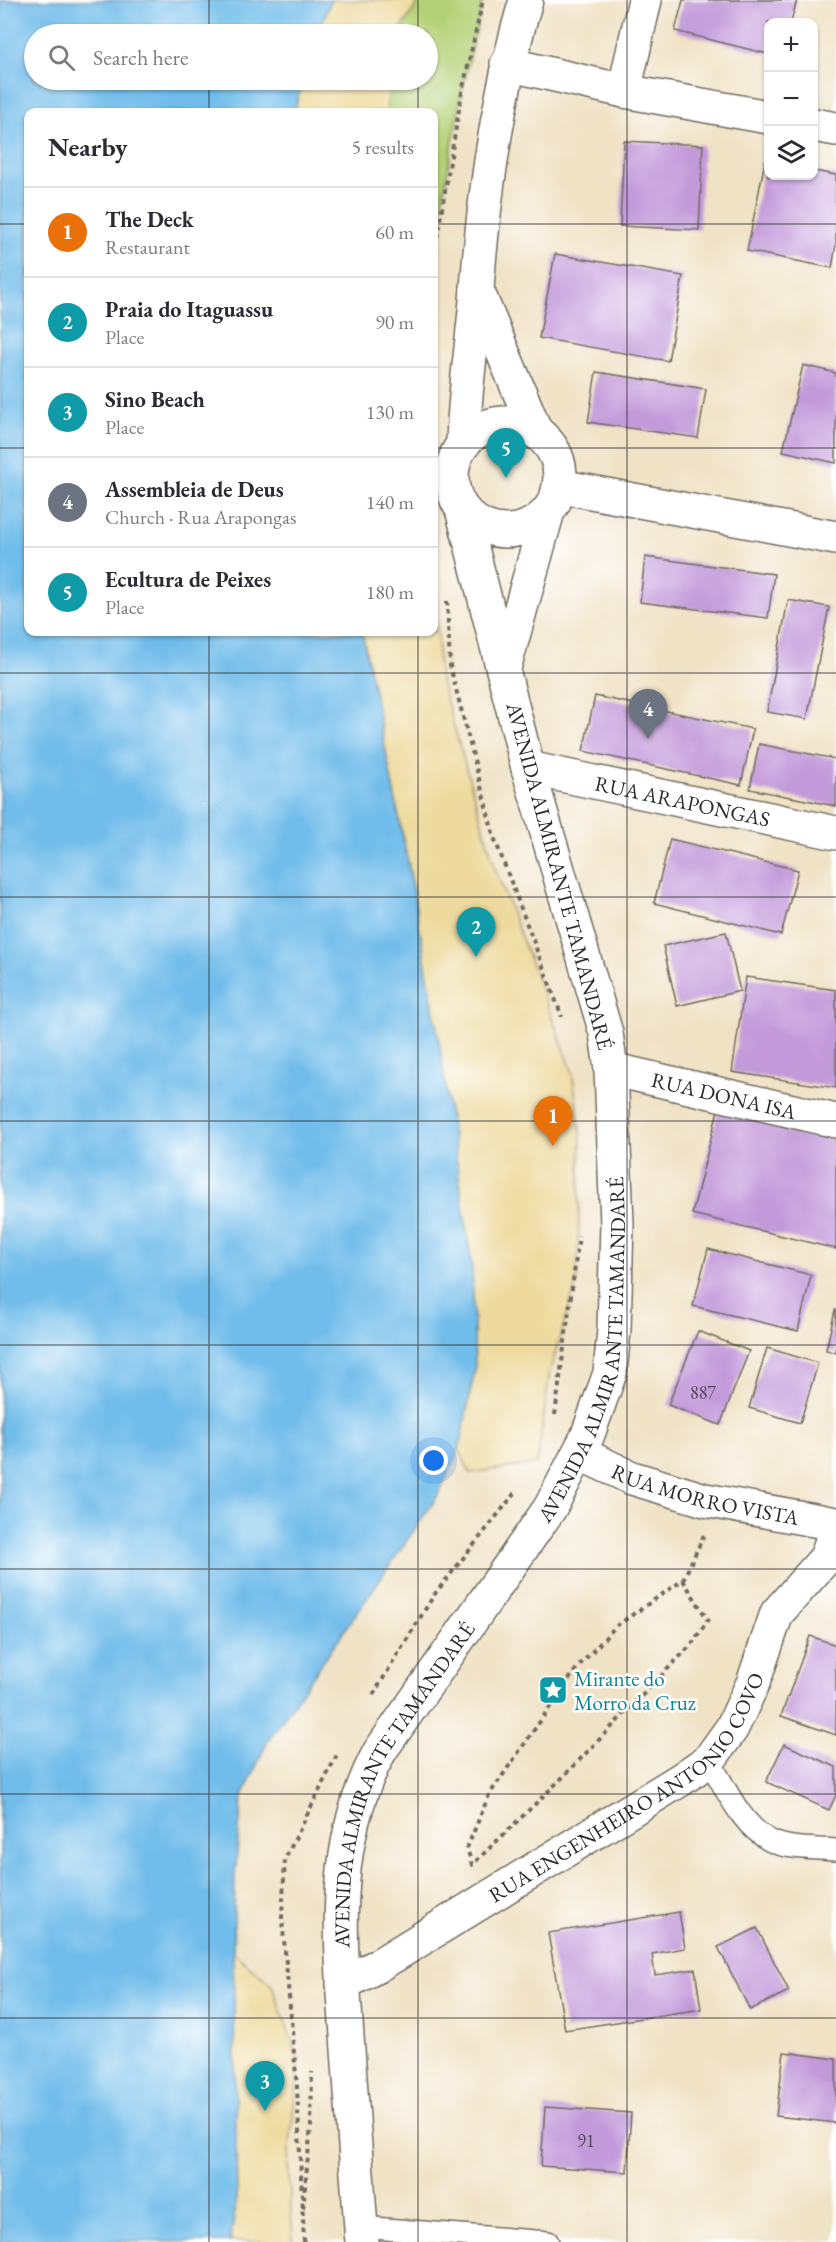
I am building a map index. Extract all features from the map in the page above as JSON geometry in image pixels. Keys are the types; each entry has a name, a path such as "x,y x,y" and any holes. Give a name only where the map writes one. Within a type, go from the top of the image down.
{"main road":[{"name":"AVENIDA ALMIRANTE TAMANDARÉ","path":"362,2234 343,1984 340,1890 344,1856 364,1781 380,1751 550,1508 579,1453 610,1373 614,1330 617,1224 611,1069 599,1003 528,768 462,509 453,492 452,472 463,444 464,394 477,290 481,235 507,64 526,0"},
{"path":"624,91 645,0"},
{"path":"507,64 624,91 764,116"},
{"path":"818,126 836,129"},
{"name":"AVENIDA ALMIRANTE TAMANDARÉ","path":"477,290 536,432 556,456 560,476 504,667"},
{"path":"463,444 484,428 497,424 524,426 536,432"},
{"path":"462,509 481,525 505,531 529,526 554,498 836,538"},
{"name":"RUA ARAPONGAS","path":"528,768 836,832"},
{"name":"RUA DONA ISA","path":"611,1069 836,1121"},
{"name":"RUA MORRO VISTA","path":"579,1453 632,1478 705,1500 836,1526"},
{"name":"RUA ENGENHEIRO ANTONIO COVO","path":"343,1984 660,1793 709,1760 732,1728 753,1683 777,1612 826,1558 836,1526"}],"lane":[{"path":"709,1760 753,1828 772,1841 789,1846 836,1850"},
{"path":"362,2234 548,2242"}],"path":[{"path":"438,232 462,92 483,0"},
{"path":"447,598 450,666 494,837 563,1020"},
{"path":"555,1423 580,1228"},
{"path":"369,1703 434,1595 516,1492"},
{"path":"683,1580 708,1620 691,1645 562,1778 472,1865 467,1848 489,1795 571,1676 616,1626 683,1580 704,1534 715,1534"},
{"path":"303,2242 297,2087 282,1918 285,1859 339,1752"},
{"path":"301,2226 311,2126 311,2060"}],"green space":[{"path":"420,0 483,0 462,92 438,224 438,108 386,108 389,90 438,90 438,24 404,24"}],"sand":[{"path":"331,0 420,0 404,24 322,24"},
{"path":"300,90 389,90 386,108 295,108"},
{"path":"363,636 438,636 439,675 496,871 572,1070 581,1135 577,1281 550,1371 537,1464 470,1473 459,1449 475,1369 472,1267 439,1041 410,873"},
{"path":"233,1952 272,1985 299,2061 288,2162 293,2242 230,2242 237,2198"}],"water":[{"path":"0,0 331,0 322,24 24,24 24,90 300,90 295,108 24,108 24,636 363,636 410,873 439,1041 472,1267 475,1369 459,1449 437,1497 267,1742 242,1798 235,1875 233,1952 237,2198 230,2242 0,2242"}],"building":[{"path":"683,0 797,0 792,18 764,18 764,53 675,31"},
{"path":"624,141 703,145 699,230 620,226"},
{"path":"764,166 764,180 818,180 818,172 836,175 836,245 832,268 747,251"},
{"path":"555,254 683,276 668,361 539,338"},
{"path":"803,365 836,373 836,463 783,451"},
{"path":"596,372 706,389 698,438 588,422"},
{"path":"645,557 774,574 768,618 640,602"},
{"path":"788,600 829,607 807,719 767,712"},
{"path":"595,696 753,729 741,785 583,751"},
{"path":"759,744 836,759 836,806 750,789"},
{"path":"670,839 798,870 781,935 654,903"},
{"path":"726,932 740,991 677,1006 663,946"},
{"path":"746,977 836,990 836,1088 732,1072"},
{"path":"719,1106 836,1135 836,1249 692,1214"},
{"path":"708,1249 811,1275 798,1331 693,1306"},
{"path":"836,1310 836,1353 826,1350"},
{"path":"698,1331 749,1351 720,1425 668,1405"},
{"path":"767,1348 818,1363 800,1423 749,1408"},
{"path":"810,1636 836,1645 836,1735 781,1716"},
{"path":"784,1744 836,1767 836,1795 829,1810 766,1782"},
{"path":"679,1912 685,1948 652,1954 655,1975 695,1969 701,2009 565,2030 548,1933"},
{"path":"757,1928 789,1991 750,2010 718,1947"},
{"path":"784,2052 836,2059 836,2123 776,2116"},
{"path":"545,2107 631,2113 627,2172 541,2166"}],"place":[{"name":"Ecultura de Peixes","path":"506,478"},
{"name":"Assembleia de Deus","path":"648,739"},
{"name":"Praia do Itaguassu","path":"476,957"},
{"name":"The Deck","path":"553,1146"},
{"name":"Mirante do Morro da Cruz","path":"553,1690"},
{"name":"Sino Beach","path":"265,2111"}]}
